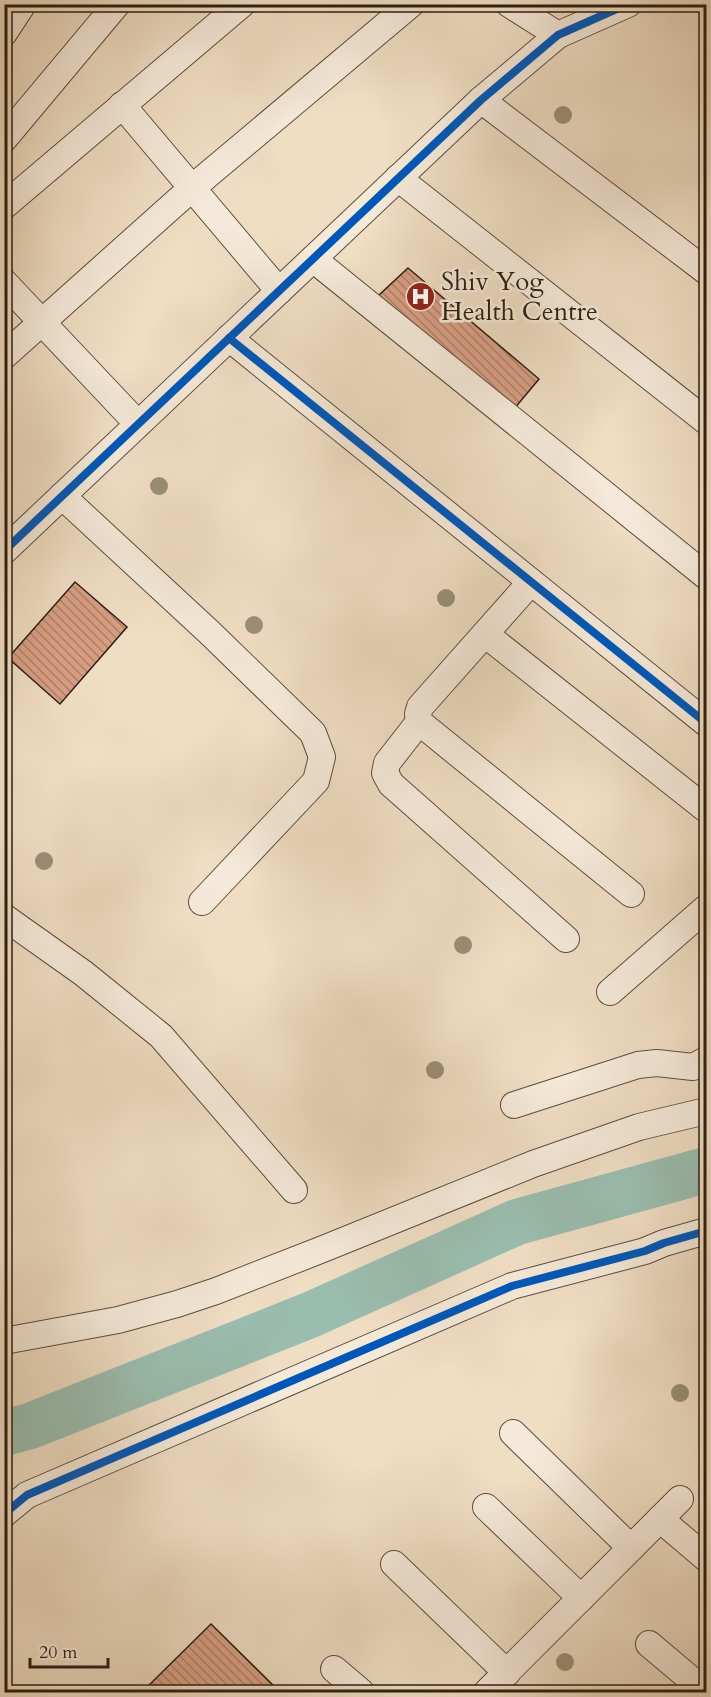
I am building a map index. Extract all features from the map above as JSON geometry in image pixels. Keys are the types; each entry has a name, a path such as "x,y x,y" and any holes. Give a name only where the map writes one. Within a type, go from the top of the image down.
{"street":[{"path":"4,33 23,4"},
{"path":"4,139 117,4"},
{"path":"4,206 242,4"},
{"path":"4,356 192,188 411,4"},
{"path":"509,4 558,35"},
{"path":"4,551 481,100 558,35 628,4"},
{"path":"481,100 706,271"},
{"path":"122,105 279,291"},
{"path":"398,178 706,421"},
{"path":"313,259 706,576"},
{"path":"4,282 138,424"},
{"path":"229,338 706,723"},
{"path":"62,496 209,632 313,733 322,757 316,780 202,902"},
{"path":"531,582 420,707 419,722 631,894"},
{"path":"485,634 706,809"},
{"path":"419,722 387,763 385,773 391,784 566,939"},
{"path":"610,992 706,908"},
{"path":"4,917 83,973 161,1036 294,1190"},
{"path":"514,1105 638,1065 657,1063 693,1067 706,1060"},
{"path":"4,1341 118,1320 177,1304 323,1250 533,1164 639,1127 706,1110"},
{"path":"4,1514 27,1495 512,1286 645,1251 706,1231"},
{"path":"513,1433 631,1548"},
{"path":"487,1692 680,1499"},
{"path":"486,1507 581,1598"},
{"path":"660,1519 706,1558"},
{"path":"394,1564 507,1673"},
{"path":"650,1644 706,1692"},
{"path":"334,1668 361,1692"}],"building":[{"path":"408,268 539,379 514,409 378,296"},
{"path":"75,582 127,627 60,704 8,658"},
{"path":"211,1624 280,1692 142,1692"}],"waterway":[{"path":"4,1433 30,1426 310,1315 517,1222 706,1170"}],"cycle path":[{"path":"4,551 481,100 558,35 628,4"},
{"path":"229,338 706,723"},
{"path":"4,1514 27,1495 512,1286 645,1251 706,1231"}],"place":[{"name":"Shiv Yog Health Centre","path":"420,296"}]}
